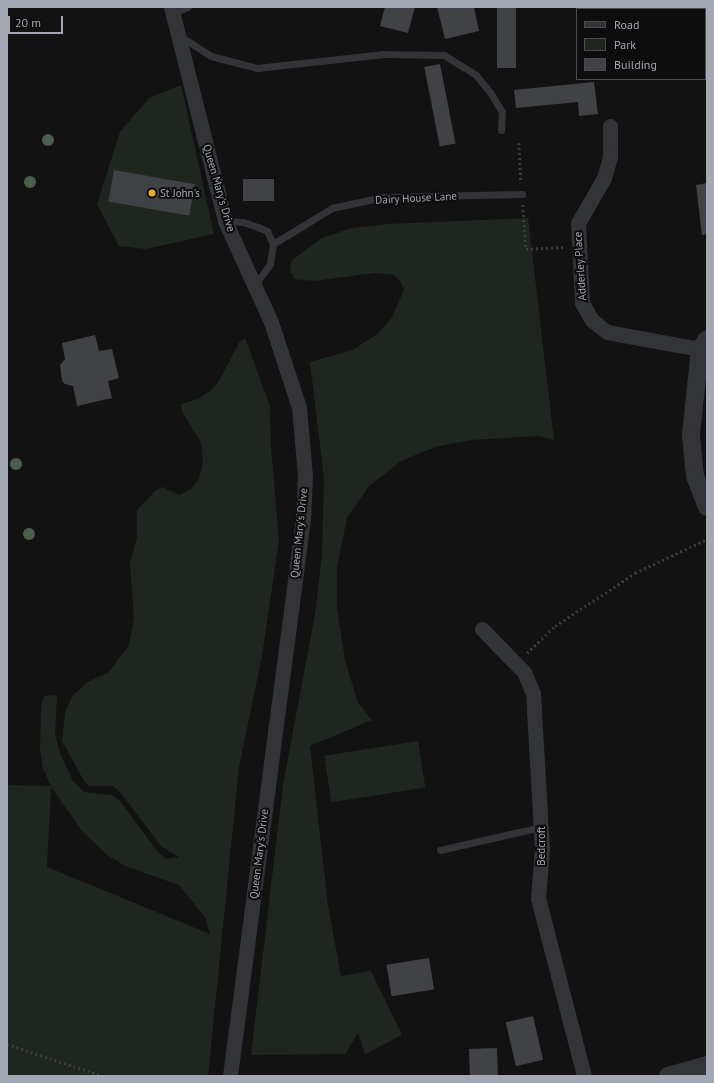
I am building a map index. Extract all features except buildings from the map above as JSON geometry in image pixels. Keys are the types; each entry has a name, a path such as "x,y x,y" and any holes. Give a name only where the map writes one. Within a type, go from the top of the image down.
{"street":[{"name":"Queen Mary's Drive","path":"172,10 226,221 253,286 271,322 299,407 305,476 303,519 230,1076"},
{"name":"Adderley Place","path":"610,126 610,157 604,178 578,223 582,303 586,312 599,327 618,336 704,344"},
{"path":"704,344 691,435 695,476 707,507"},
{"name":"Bedcroft","path":"482,629 516,663 530,683 533,693 542,849 538,898 584,1076"},
{"path":"668,1076 707,1066"}],"lane":[{"path":"172,10 188,7"},
{"path":"178,35 211,56 258,68 384,54 444,56 476,75 490,92 502,112 501,130"},
{"name":"Dairy House Lane","path":"273,244 332,208 383,197 522,194"},
{"path":"226,221 243,222 267,231 273,244 270,264 253,286"},
{"path":"440,850 541,827"}],"path":[{"path":"519,144 526,249 578,246"},
{"path":"516,663 555,626 634,573 707,539"},
{"path":"7,1044 103,1076"}],"green space":[{"path":"181,85 214,234 146,249 119,246 97,204 120,132 149,98"},
{"path":"528,218 554,440 539,436 471,440 435,447 401,461 369,486 347,518 337,567 337,609 345,660 358,703 372,720 310,746 328,905 341,976 371,971 402,1035 365,1054 358,1033 345,1054 251,1055 283,785 315,614 322,554 324,479 310,362 352,350 376,335 391,319 404,290 401,282 394,275 375,273 314,281 294,279 290,271 291,261 322,238 352,228 387,224"},
{"path":"245,338 270,406 271,447 279,540 262,656 239,767 208,1076 7,1076 7,785 51,786 43,769 40,749 41,707 44,696 57,695 55,734 60,753 73,781 84,792 112,795 120,801 157,851 166,859 179,857 161,846 120,792 113,786 89,786 84,781 62,741 65,712 73,695 88,682 109,672 129,645 134,618 130,562 137,538 137,510 156,490 163,487 179,495 191,489 199,479 203,462 201,443 182,411 181,404 198,399 211,390 219,381 240,341","holes":["51,787 82,831 107,855 125,866 179,885 205,917 210,934 47,867"]},
{"path":"418,741 425,787 332,802 324,756"}],"place":[{"name":"St John's","path":"152,193"}]}
